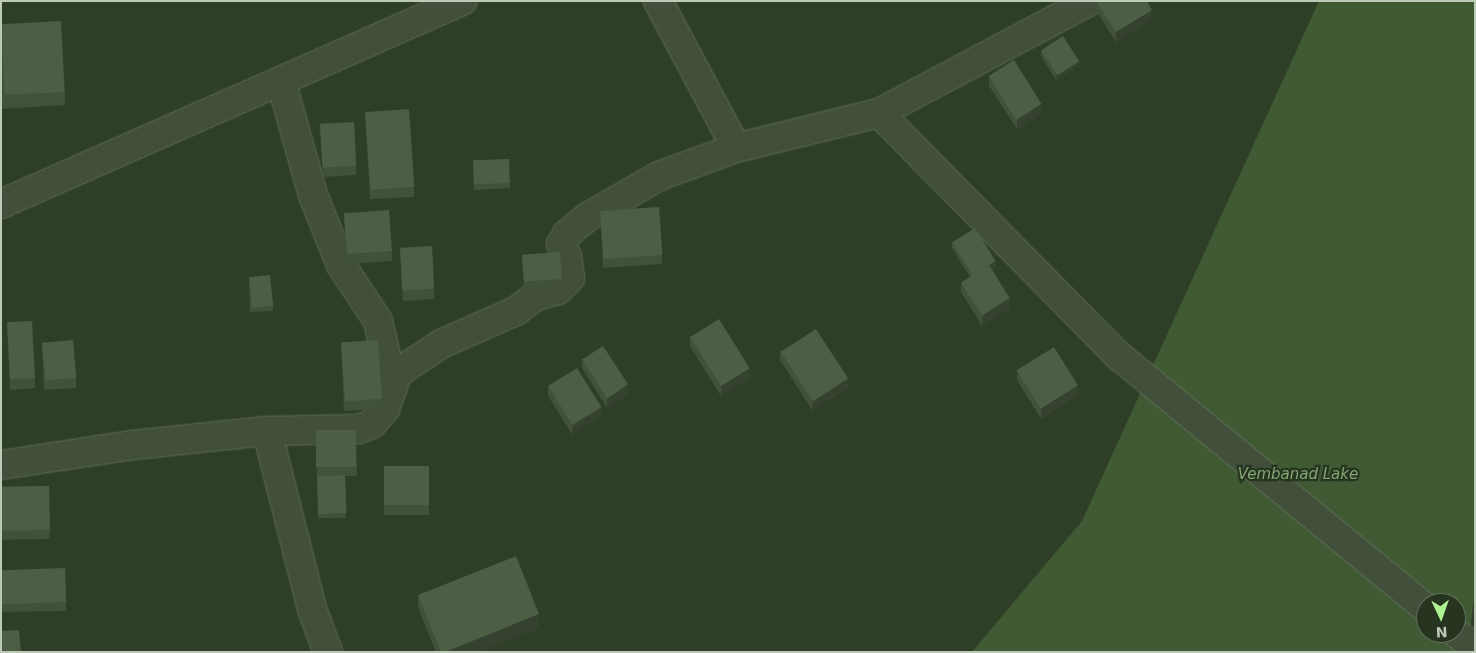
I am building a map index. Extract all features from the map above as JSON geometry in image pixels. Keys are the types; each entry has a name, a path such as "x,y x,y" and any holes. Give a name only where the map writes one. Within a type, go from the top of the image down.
{"street":[{"path":"1,204 462,1"},
{"path":"658,1 736,148"},
{"path":"1,465 133,445 267,431 359,429 372,424 381,415 397,375 443,343 516,311 536,296 558,290 570,278 567,258 561,244 567,234 586,218 659,176 736,148 879,113 1090,1"},
{"path":"282,81 314,194 341,265 378,322 393,387"},
{"path":"879,113 1119,356 1416,600"},
{"path":"267,431 312,609 328,652"}],"water":[{"name":"Vembanad Lake","path":"1319,1 1475,1 1475,591 1467,652 972,652 1082,521"}],"building":[{"path":"1096,1 1147,1 1152,10 1116,32"},
{"path":"61,21 65,92 5,95 1,24"},
{"path":"1063,36 1079,61 1058,75 1041,50"},
{"path":"1014,60 1042,104 1016,120 989,76"},
{"path":"409,109 414,187 371,190 365,112"},
{"path":"354,122 356,166 322,168 320,124"},
{"path":"509,159 510,183 474,184 473,160"},
{"path":"659,207 662,255 603,259 600,211"},
{"path":"389,210 392,251 347,254 344,213"},
{"path":"975,228 996,261 973,275 952,242"},
{"path":"432,246 434,289 402,291 400,248"},
{"path":"560,252 562,279 524,282 522,255"},
{"path":"989,265 1010,298 982,316 961,282"},
{"path":"270,275 273,306 252,308 249,277"},
{"path":"719,319 750,368 721,386 690,337"},
{"path":"32,321 35,378 10,379 7,322"},
{"path":"816,329 848,378 813,401 781,352"},
{"path":"73,340 76,378 45,381 42,343"},
{"path":"378,340 382,399 345,401 341,343"},
{"path":"603,346 628,385 607,398 582,360"},
{"path":"1054,347 1078,385 1041,408 1017,370"},
{"path":"577,368 601,407 573,425 548,386"},
{"path":"316,430 356,430 356,467 316,467"},
{"path":"384,466 429,466 429,505 384,505"},
{"path":"345,475 346,513 318,514 317,476"},
{"path":"49,486 50,530 2,531 1,487"},
{"path":"516,556 539,614 441,652 418,595"},
{"path":"65,568 66,602 2,604 1,570"},
{"path":"19,630 21,652 1,652 1,631"}]}
